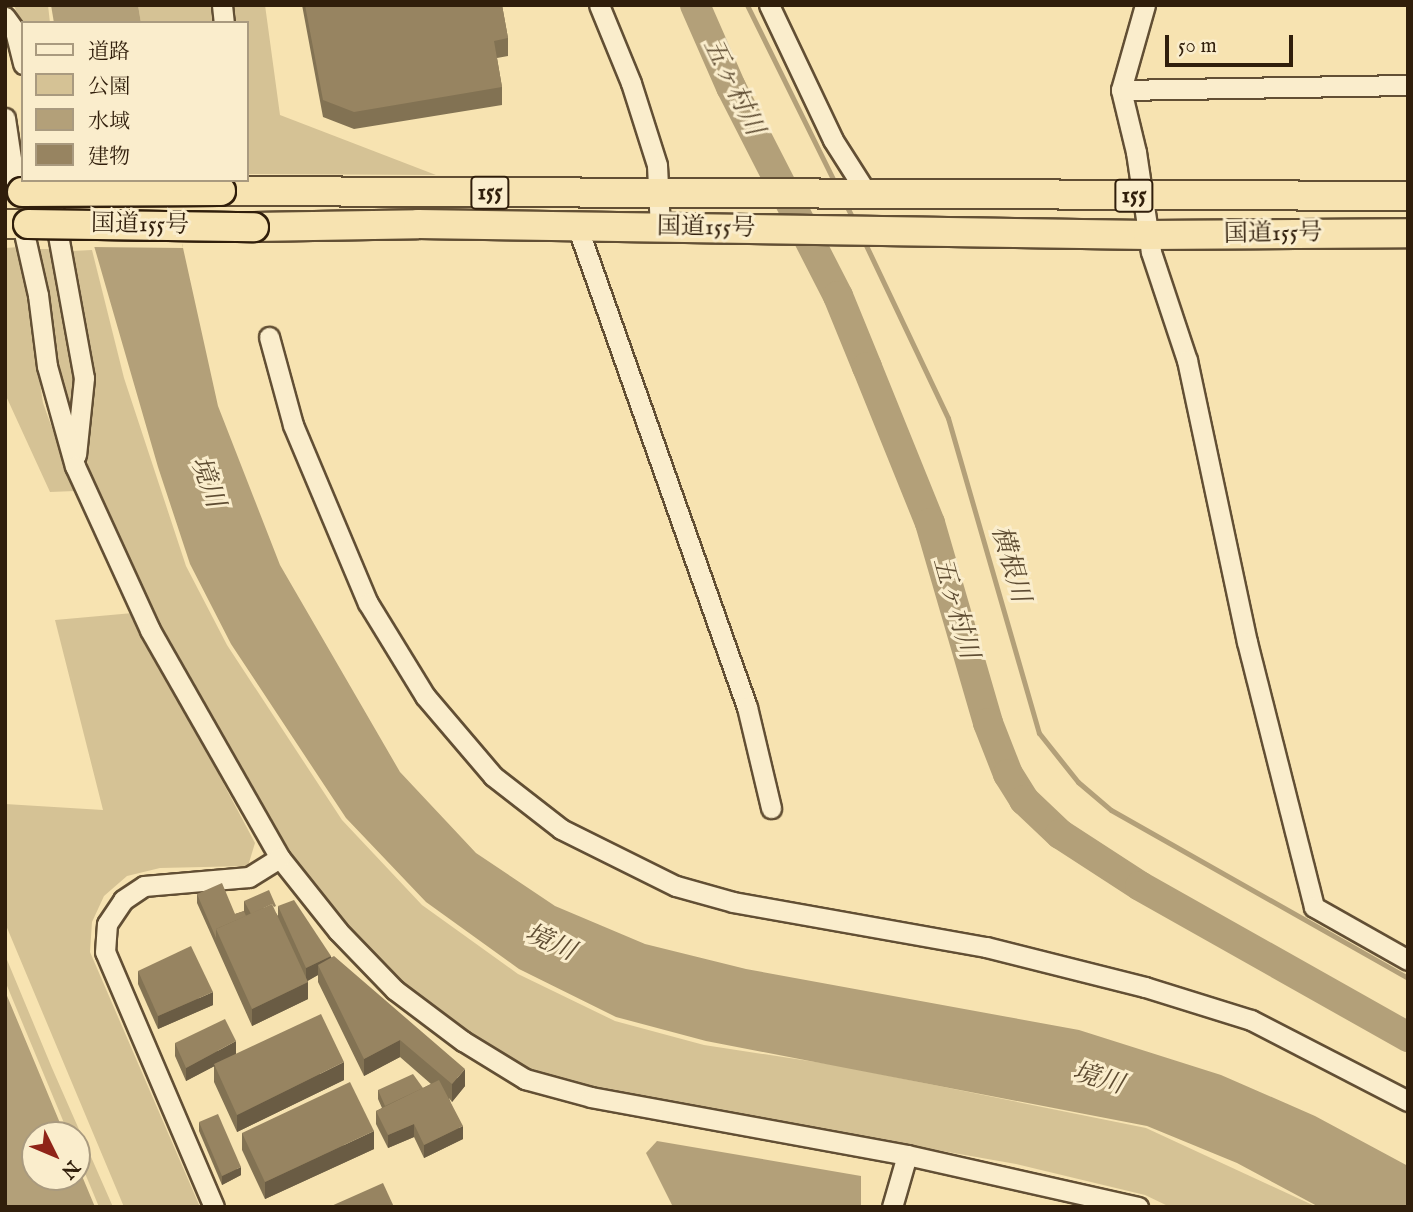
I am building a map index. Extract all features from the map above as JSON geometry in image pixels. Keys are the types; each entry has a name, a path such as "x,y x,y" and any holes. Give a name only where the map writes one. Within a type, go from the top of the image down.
{"highway":[{"name":"国道155号","path":"14,192 1408,196"},
{"name":"国道155号","path":"18,224 254,228 577,226 1148,235 1408,233"}],"street":[{"path":"599,5 631,83 657,164 660,228"},
{"path":"769,5 833,140 864,195"},
{"path":"1144,5 1121,90 1148,235 1187,360 1247,642 1314,907 1408,960"},
{"path":"5,17 16,31 21,55"},
{"path":"1121,90 1408,85"},
{"path":"5,118 14,192"},
{"path":"48,182 84,378 75,466"},
{"path":"18,224 38,295 47,366 75,466 150,630 281,858 338,931 395,990 463,1041 525,1079 591,1097 907,1155 1138,1207"},
{"path":"577,226 747,707 771,808"},
{"path":"269,337 293,425 368,603 425,696 493,776 561,829 676,886 733,902 986,947 1145,987 1251,1020 1408,1101"},
{"path":"214,1207 105,952 107,924 123,900 144,886 249,877 281,858"},
{"path":"892,1207 907,1155"}],"green space":[{"path":"14,5 48,5 50,21 21,21 21,24"},
{"path":"138,5 217,5 219,21 141,21"},
{"path":"227,5 265,5 280,115 436,175 249,174 248,21 229,21"},
{"path":"19,247 43,403 75,491 50,492 6,396 5,248"},
{"path":"34,249 58,249 78,379 72,426 66,426"},
{"path":"92,250 124,378 186,566 227,645 342,820 422,905 518,974 615,1021 704,1045 835,1065 1146,1128 1317,1207 1170,1207 1145,1195 1016,1164 614,1093 547,1076 487,1049 422,1001 322,899 272,823 155,619 94,488 84,450 93,378 72,251"},
{"path":"133,613 255,843 248,866 160,868 127,876 104,896 92,922 90,952 200,1207 124,1207 91,1128 91,1121 88,1121 5,923 5,804 103,810 55,620"},
{"path":"5,955 75,1121 63,1121 5,981"},
{"path":"91,1157 113,1207 99,1207 91,1188"}],"water":[{"path":"51,5 138,5 141,21 54,21"},
{"name":"境川","path":"76,182 168,182 218,406 280,565 400,772 476,853 555,906 645,944 746,969 1079,1030 1221,1075 1315,1116 1408,1166 1408,1207 1319,1207 1237,1163 1147,1126 706,1041 616,1017 519,969 426,902 346,818 231,644 190,564 158,467"},
{"path":"5,991 59,1121 21,1121 21,1191 88,1191 95,1207 5,1207"},
{"path":"657,1141 861,1176 861,1207 673,1207 646,1153"}],"pier":[{"path":"73,182 172,182 183,248 92,247"}],"building":[{"path":"305,5 502,5 508,38 494,41 502,87 354,112 323,100"},
{"path":"222,883 235,914 244,911 246,916 216,929 216,938 197,894"},
{"path":"269,890 276,906 272,904 251,914 244,901"},
{"path":"294,900 331,956 306,968 278,906"},
{"path":"272,904 308,982 252,1009 216,929"},
{"path":"191,946 213,992 158,1016 138,971"},
{"path":"334,956 465,1069 452,1084 400,1040 364,1059 318,965"},
{"path":"321,1014 344,1062 237,1115 214,1064"},
{"path":"225,1019 236,1041 186,1068 175,1043"},
{"path":"413,1074 423,1088 385,1106 378,1090"},
{"path":"439,1080 463,1126 424,1145 414,1124 388,1135 376,1111"},
{"path":"350,1082 374,1131 265,1182 242,1133"},
{"path":"218,1114 241,1167 222,1176 199,1122"},
{"path":"383,1183 394,1207 329,1207"}],"waterway":[{"name":"五ヶ村川","path":"695,5 731,87 838,296 930,523 988,723 1008,774 1024,800 1060,834 1140,886 1408,1037"},
{"name":"横根川","path":"747,5 835,183"},
{"name":"横根川","path":"844,201 854,221"},
{"name":"横根川","path":"863,239 948,418 1039,733 1078,782 1111,810 1408,978"}]}
